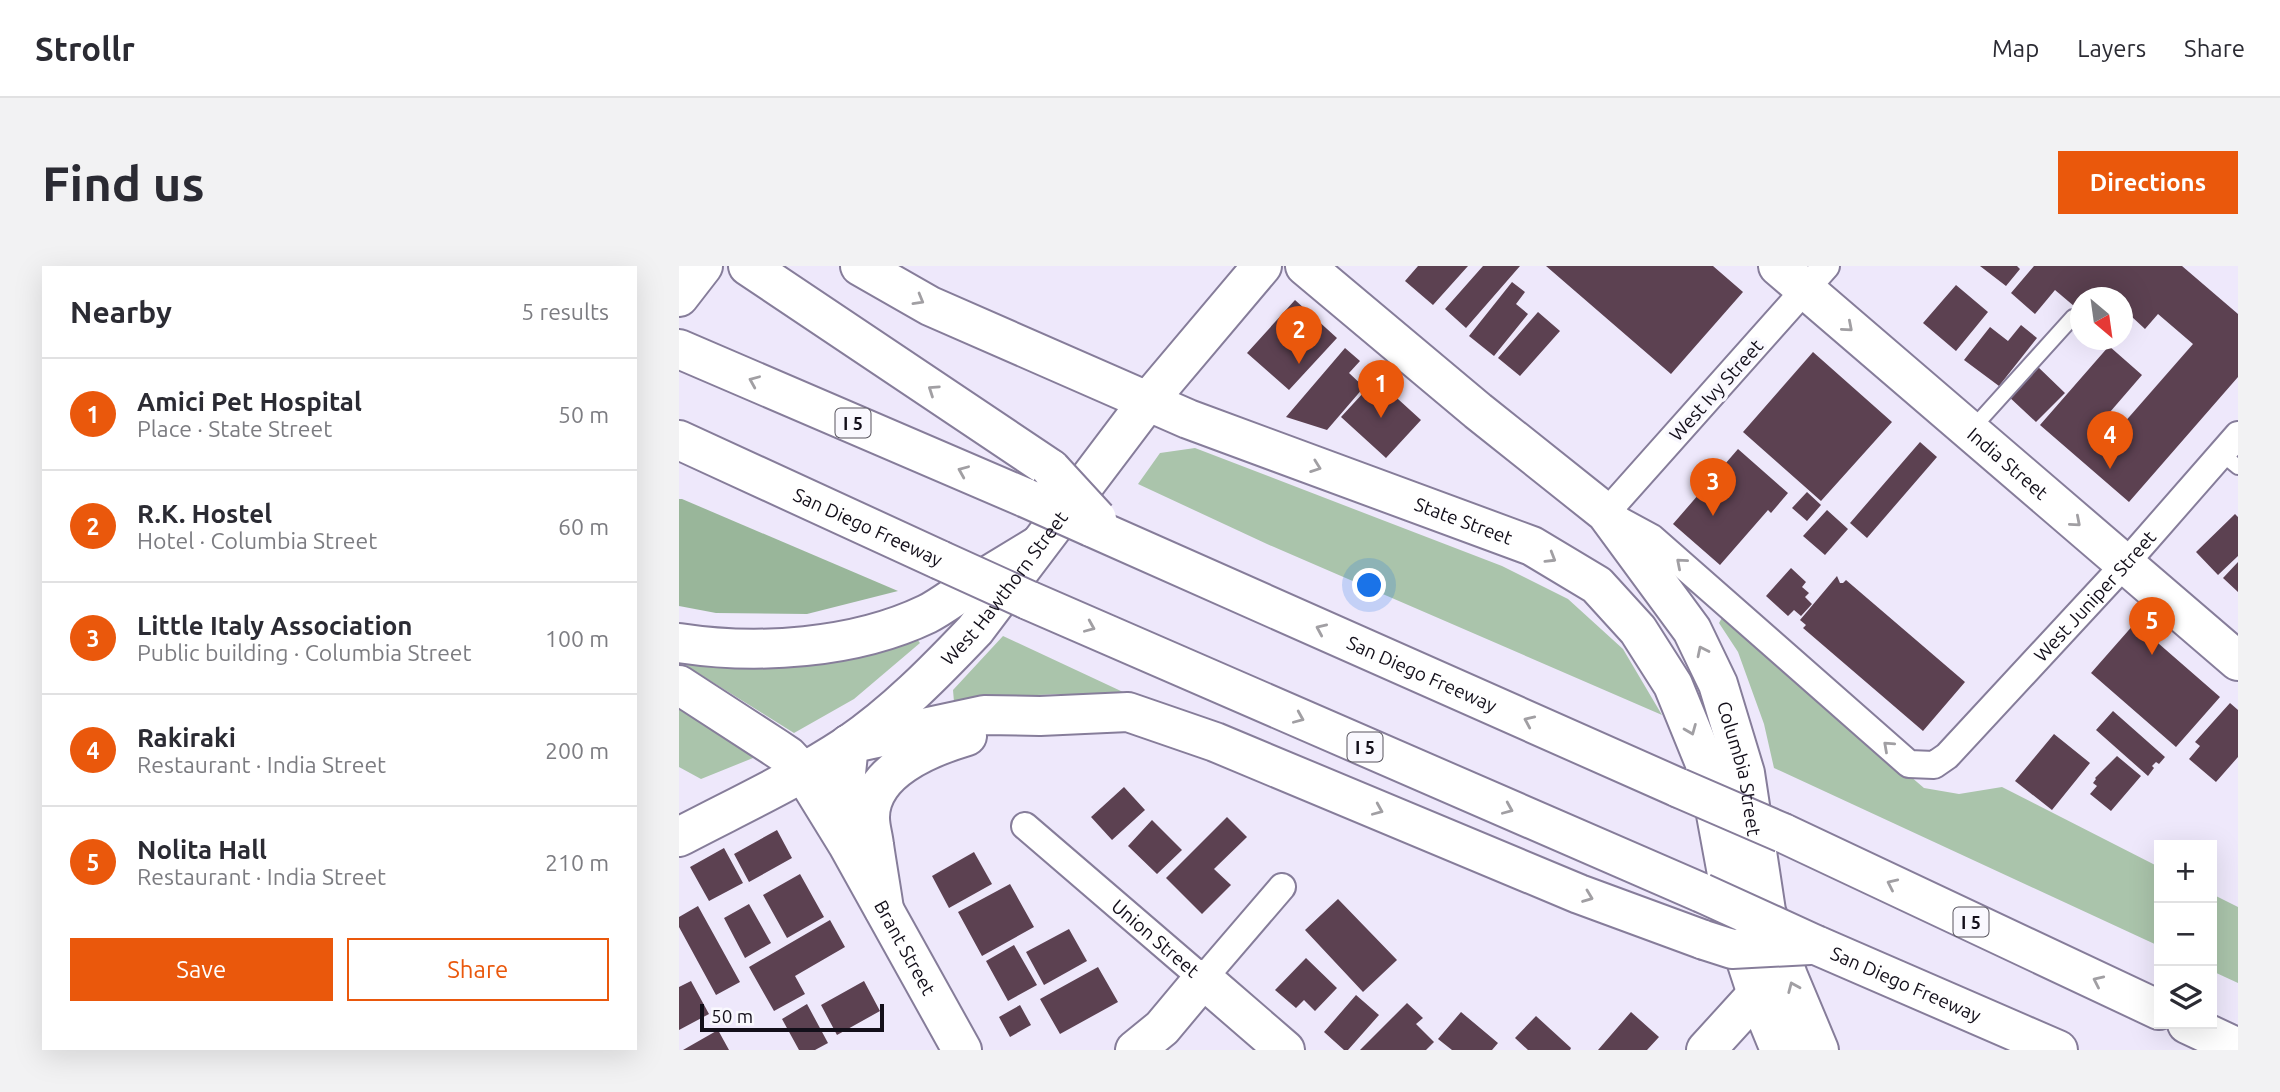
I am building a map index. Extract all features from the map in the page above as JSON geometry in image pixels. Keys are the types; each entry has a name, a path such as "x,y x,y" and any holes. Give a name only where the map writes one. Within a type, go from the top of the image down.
{"main road":[{"path":"679,297 703,266"},
{"name":"State Street","path":"862,266 930,306 1148,401 1252,444 1532,546 1597,585 1638,630 1673,685 1708,771 1739,939 1757,994 1780,1050"},
{"name":"West Hawthorn Street","path":"679,836 803,772 849,744 900,703 948,659 975,630 1148,401 1262,266"},
{"name":"Columbia Street","path":"1305,266 1478,411 1606,513 1692,630 1718,684 1745,772 1766,911 1788,976 1819,1050"},
{"path":"750,267 1051,469 1099,528"},
{"name":"India Street","path":"1803,274 1970,431 2238,661"},
{"name":"San Diego Freeway","path":"680,349 1099,528 1783,833 2154,1008"},
{"name":"San Diego Freeway","path":"679,440 1028,600 2058,1050"},
{"path":"679,643 751,649 859,637 895,627 928,613 1037,546"},
{"name":"Brant Street","path":"679,685 781,751 803,772 848,845 962,1050"},
{"path":"849,744 985,715 1040,716 1128,712 1215,742 1579,894 1704,940 1732,949 1816,945"},
{"path":"884,909 870,817 874,799 884,782 919,755 945,743 1040,716"},
{"name":"Brant Street","path":"848,845 845,783 849,744"},
{"path":"1135,1050 1163,1028 1203,979"},
{"name":"Union Street","path":"1203,979 1285,1050"},
{"path":"1706,1050 1757,994"},
{"path":"2198,1029 2238,1048"}],"street":[{"name":"West Ivy Street","path":"1606,513 1803,274"},
{"name":"West Juniper Street","path":"1947,756 2233,452"},
{"name":"Columbia Street","path":"1606,513 1652,538 1909,764 1934,765 1947,756"},
{"name":"Union Street","path":"1025,826 1203,979"},
{"path":"1203,979 1282,887"}],"lane":[{"path":"1970,431 2070,320"}],"green space":[{"path":"1195,448 1502,566 1568,599 1623,649 1662,715 1267,544 1138,484 1160,453"},
{"path":"679,499 898,591 807,614 716,613 679,606"},
{"path":"1723,616 1924,788 1959,794 2002,787 2154,864 2154,944 1774,768 1764,724 1738,652 1719,623"},
{"path":"913,634 920,643 854,699 794,733 685,665 791,665"},
{"path":"1003,636 1153,706 1065,694 978,697 954,702 953,690"},
{"path":"679,704 758,756 701,779 679,767"},
{"path":"2217,896 2238,907 2238,983 2217,973"}],"building":[{"path":"1418,266 1468,266 1433,305 1405,281"},
{"path":"1483,266 1520,266 1466,328 1445,309"},
{"path":"1546,266 1713,266 1743,292 1671,374"},
{"path":"1980,266 2017,266 2020,269 2006,286"},
{"path":"2034,266 2182,266 2238,314 2238,377 2129,502 2040,425 2106,350 2114,350 2142,375 2110,412 2123,424 2193,344 2158,314 2145,329 2133,318 2133,287 2070,287 2070,303 2055,290 2035,314 2011,293"},
{"path":"1512,282 1525,292 1516,304 1528,314 1494,356 1469,336"},
{"path":"1956,285 1988,312 1956,351 1923,323"},
{"path":"1295,300 1337,338 1289,390 1247,353"},
{"path":"1538,312 1560,331 1520,376 1498,358"},
{"path":"2021,325 2037,338 1999,386 1964,360 1990,327 2008,341"},
{"path":"1345,348 1360,361 1349,373 1364,387 1327,430 1286,417"},
{"path":"1813,352 1892,422 1821,501 1743,432"},
{"path":"2036,365 2065,393 2036,422 2007,395"},
{"path":"1376,379 1421,420 1386,458 1341,417"},
{"path":"1920,442 1937,457 1867,538 1850,523"},
{"path":"1738,449 1788,493 1771,513 1768,510 1720,565 1673,524"},
{"path":"1807,492 1821,505 1807,521 1792,508"},
{"path":"1827,510 1848,529 1825,555 1803,536"},
{"path":"2235,514 2238,517 2238,556 2218,575 2196,552"},
{"path":"2238,562 2238,592 2223,578"},
{"path":"1791,568 1806,582 1802,587 1809,593 1805,597 1812,604 1801,616 1794,610 1788,616 1766,596"},
{"path":"1837,576 1840,583 1846,580 1965,682 1923,731 1803,628 1806,625 1800,620"},
{"path":"2135,623 2220,697 2176,747 2091,673"},
{"path":"2230,703 2238,710 2238,757 2216,782 2189,759 2200,746 2195,742"},
{"path":"2113,711 2165,757 2159,764 2156,762 2152,766 2154,768 2148,776 2096,730"},
{"path":"2054,734 2090,763 2052,810 2015,781"},
{"path":"2117,756 2141,776 2111,811 2090,794 2097,786 2093,783 2095,778"},
{"path":"1124,787 1145,810 1112,840 1091,817"},
{"path":"1227,817 1247,837 1214,869 1231,885 1202,914 1166,878"},
{"path":"1152,820 1182,850 1157,874 1128,846"},
{"path":"777,830 792,858 749,882 734,854"},
{"path":"724,848 743,883 709,901 690,867"},
{"path":"974,852 992,884 949,908 932,876"},
{"path":"800,874 824,917 787,938 763,895"},
{"path":"1010,884 1034,927 982,956 958,912"},
{"path":"1338,899 1397,960 1363,992 1305,930"},
{"path":"749,904 771,943 745,958 724,918"},
{"path":"698,906 740,982 716,995 679,927 679,917"},
{"path":"830,920 845,947 795,976 805,994 774,1011 749,967"},
{"path":"1069,929 1087,961 1044,985 1026,952"},
{"path":"1014,945 1037,985 1008,1001 986,961"},
{"path":"1306,958 1337,988 1315,1011 1304,1000 1296,1008 1275,990"},
{"path":"1098,967 1118,1002 1060,1034 1040,999"},
{"path":"691,981 709,1014 679,1030 679,987"},
{"path":"864,981 880,1011 837,1035 821,1005"},
{"path":"1356,995 1379,1015 1348,1050 1344,1050 1324,1032"},
{"path":"1407,1003 1423,1018 1416,1024 1434,1042 1426,1050 1360,1050"},
{"path":"807,1004 828,1043 815,1050 799,1050 782,1019"},
{"path":"1020,1005 1031,1025 1010,1037 999,1017"},
{"path":"1461,1012 1498,1043 1492,1050 1452,1050 1438,1039"},
{"path":"1631,1012 1659,1037 1647,1050 1598,1050"},
{"path":"1536,1016 1571,1048 1570,1050 1528,1050 1515,1038"},
{"path":"718,1030 729,1050 683,1050"}],"place":[{"name":"R.K. Hostel","path":"1299,364"},
{"name":"Amici Pet Hospital","path":"1381,418"},
{"name":"Rakiraki","path":"2110,469"},
{"name":"Little Italy Association","path":"1713,516"},
{"name":"Nolita Hall","path":"2152,655"}]}
